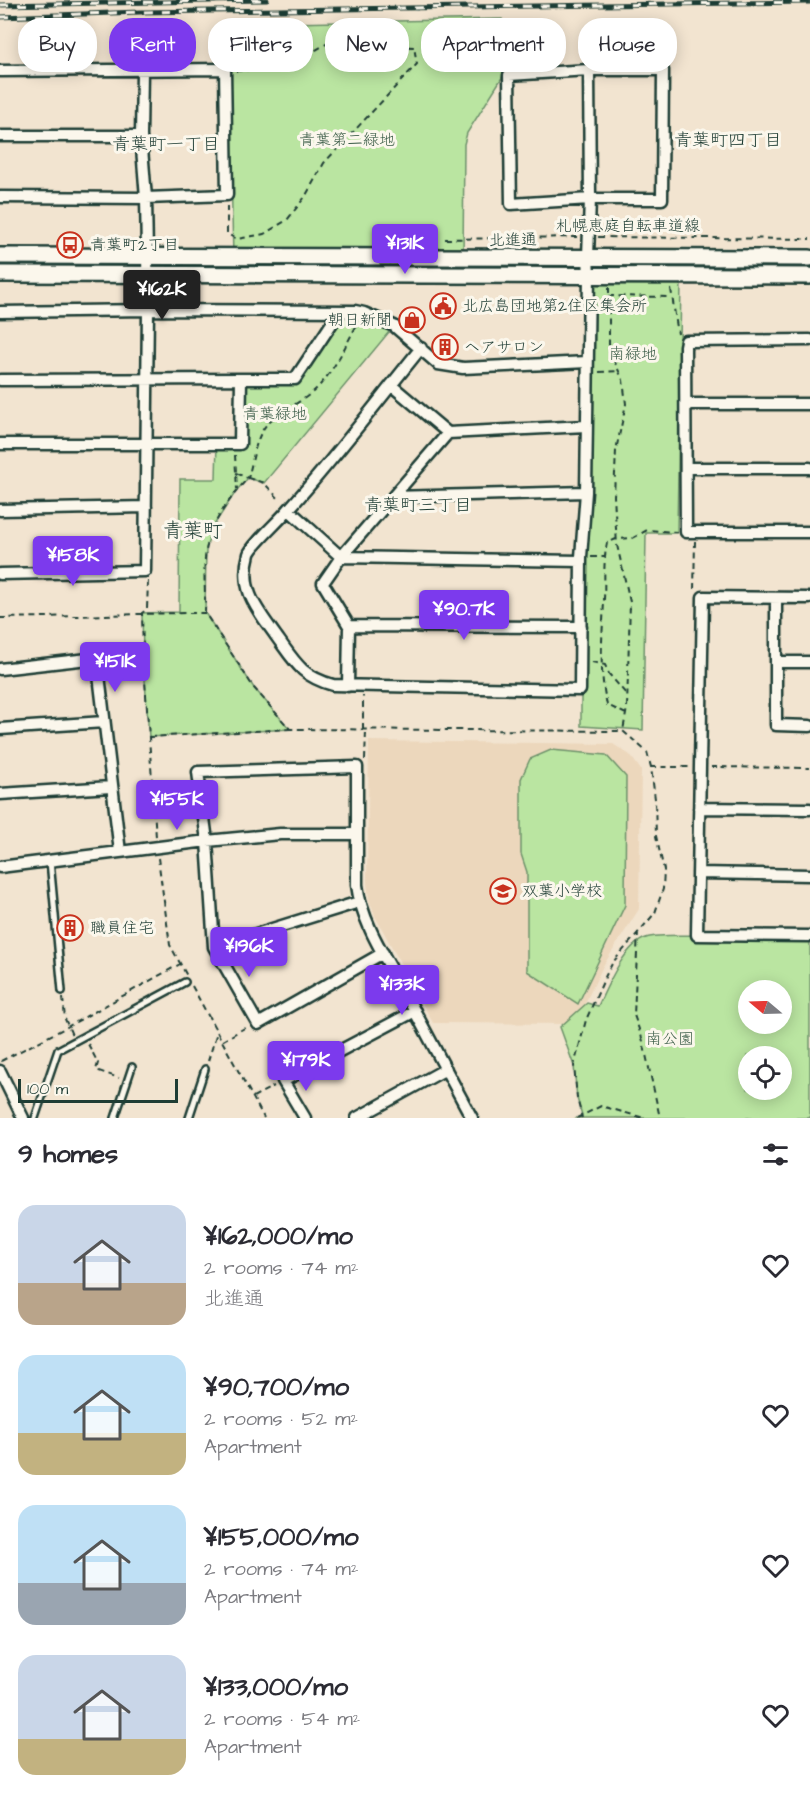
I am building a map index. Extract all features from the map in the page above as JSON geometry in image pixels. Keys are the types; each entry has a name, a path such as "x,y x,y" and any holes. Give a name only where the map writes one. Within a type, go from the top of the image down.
{"street":[{"path":"0,71 109,71"},
{"path":"578,71 509,75 511,204 590,199 662,199 663,72"},
{"path":"0,574 145,571 148,310 146,198 141,136 142,72"},
{"path":"0,197 146,198 227,195 225,72"},
{"path":"421,348 289,510 250,552 246,575 253,604 300,669 316,681 348,686 580,690 581,561 586,492 590,199 588,72"},
{"path":"0,136 141,136"},
{"name":"北進通","path":"0,256 810,258"},
{"path":"0,274 810,276"},
{"path":"0,312 148,310 364,313 394,326 438,364 463,368 587,367"},
{"path":"0,380 295,379 340,311"},
{"path":"810,340 686,341 686,468 691,532 810,532"},
{"path":"0,444 240,444 241,379"},
{"path":"391,385 448,433 586,426"},
{"path":"686,404 810,404"},
{"path":"348,686 349,626 323,584 341,557 448,433"},
{"path":"686,468 810,468"},
{"path":"393,497 586,492"},
{"path":"0,510 146,507"},
{"path":"289,510 341,557 581,561"},
{"path":"810,598 703,597 697,934 810,936"},
{"path":"776,598 776,725 810,726"},
{"path":"349,626 580,627"},
{"path":"0,669 97,658 120,852"},
{"path":"776,662 810,662"},
{"path":"0,729 104,722"},
{"path":"383,954 258,1024 214,947 207,841 198,772 357,766 359,902 383,954 472,1118"},
{"path":"0,795 111,787"},
{"path":"699,808 810,809"},
{"path":"0,867 280,834 357,834"},
{"path":"698,873 810,875"},
{"path":"214,947 359,902"},
{"path":"305,1118 283,1081 415,1011"},
{"path":"357,1118 446,1069"},
{"path":"0,1071 23,1118"}],"lane":[{"path":"50,861 62,991"},
{"path":"35,1118 58,1050 184,982"},
{"path":"115,1118 132,1067"},
{"path":"189,1118 205,1069"}],"path":[{"path":"227,195 227,234 237,239 264,234 287,220 305,197 324,163 417,64 414,47 330,42 313,52"},
{"name":"札幌恵庭自転車道線","path":"446,239 589,237 810,239"},
{"path":"609,285 609,350 623,380 626,404 616,450 614,496 616,539 630,602 626,714 623,731"},
{"path":"670,285 680,345 686,346"},
{"path":"609,296 671,297"},
{"path":"290,729 255,688 205,613 206,548 213,526 237,490 248,478 260,434 271,420 299,403 329,374 364,313"},
{"path":"587,367 619,371"},
{"path":"234,444 237,490"},
{"path":"236,473 264,483 289,510"},
{"path":"626,714 607,705 602,664 604,558 607,543 616,539 633,538 647,530 691,532 694,590 703,597"},
{"path":"142,613 147,609 148,575 145,571"},
{"path":"142,613 142,652 157,848 170,945 264,1118"},
{"path":"0,618 205,613"},
{"path":"97,658 142,652"},
{"path":"580,660 605,665 609,674 627,695"},
{"path":"357,766 365,766 363,686"},
{"path":"149,737 290,729 623,731 647,752 655,799 656,836 664,870 663,889 655,913 613,962 586,1020 574,1066 577,1098 582,1117"},
{"path":"651,767 810,768"},
{"path":"638,932 634,1015 643,1041 660,1118"},
{"path":"0,1061 67,1027 180,964"},
{"path":"62,991 67,1027 76,1040"},
{"path":"222,1041 256,1020"},
{"path":"205,1069 217,1032"},
{"path":"84,1036 98,1063 96,1071 127,1081"},
{"path":"253,1097 283,1081"},
{"path":"577,1118 601,1106 644,1118"}],"shaded area":[{"name":"双葉小学校","path":"369,741 613,744 630,755 641,770 639,909 603,966 575,1024 433,1023 375,916 369,900 367,882"}],"green space":[{"name":"青葉第二緑地","path":"421,20 421,72 503,72 503,76 467,133 464,144 463,258 233,258 229,72 313,72 313,22 325,22 325,72 409,72 409,21"},
{"name":"南緑地","path":"589,275 681,280 677,533 646,533 643,730 581,726"},
{"name":"青葉緑地","path":"340,311 394,326 264,483 248,478 237,490 214,525 206,548 205,613 254,688 290,729 149,737 142,613 179,612 180,479 216,479 217,443 240,443 241,379 295,379"},
{"path":"551,750 606,755 626,777 625,905 578,1004 527,971 527,872 521,854 521,779 530,759"},
{"name":"南公園","path":"810,936 810,1118 577,1118 582,1115 577,1098 574,1066 560,1027 587,1003 598,1006 617,967 638,942 646,938"}],"railway":[{"path":"0,5 267,0"},
{"path":"0,17 140,12 810,2"}],"place":[{"name":"青葉町2丁目","path":"70,245"},
{"name":"北広島団地第2住区集会所","path":"443,306"},
{"name":"朝日新聞","path":"412,320"},
{"name":"ヘアサロン","path":"445,347"},
{"name":"双葉小学校","path":"503,891"},
{"name":"職員住宅","path":"70,928"}],"district":[{"name":"青葉町四丁目","path":"728,140"},
{"name":"青葉町一丁目","path":"166,144"},
{"name":"青葉町三丁目","path":"418,505"},
{"name":"青葉町","path":"193,531"}]}
